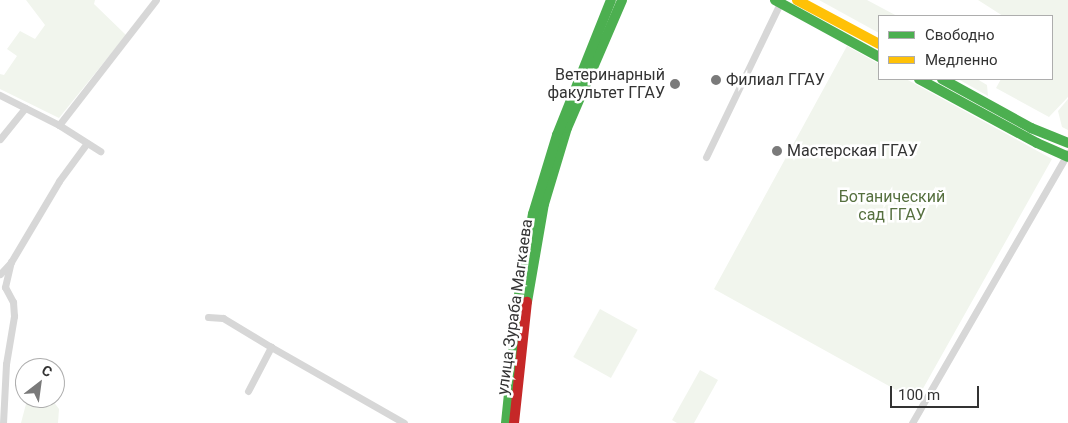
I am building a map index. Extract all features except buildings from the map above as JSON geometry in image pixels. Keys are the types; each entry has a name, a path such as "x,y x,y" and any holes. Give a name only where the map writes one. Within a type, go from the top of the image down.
{"main road":[{"name":"улица Зураба Магкаева","path":"514,423 533,214 548,160 611,0"},
{"name":"улица Зураба Магкаева","path":"506,423 525,287 544,204 562,146 622,0"},
{"path":"797,0 878,43"},
{"path":"778,2 878,56"},
{"path":"921,80 1037,143 1067,155"},
{"path":"944,80 1031,128 1068,143"}],"street":[{"path":"59,125 156,0"},
{"path":"706,157 778,2"},
{"path":"0,95 59,125 100,151"},
{"path":"0,139 25,108"},
{"path":"0,274 11,262 59,181 87,143"},
{"path":"912,423 1067,155"},
{"path":"3,423 6,364 14,316 13,302 3,288 11,262"},
{"path":"208,317 223,318 391,420 404,423"},
{"path":"248,392 271,347"}],"green space":[{"path":"26,0 95,0 94,4 126,35 59,118 0,89 0,74 4,75 17,56 7,49 20,31 35,39 45,25"},
{"path":"819,0 867,0 895,15 878,15 878,32"},
{"path":"978,0 1068,0 1068,97 1049,117 996,88 1000,80 1053,80 1053,15 1001,15"},
{"name":"Ботанический сад ГГАУ","path":"847,46 878,63 878,80 908,80 1052,159 916,401 714,289"},
{"path":"960,80 979,80 987,85 988,96"},
{"path":"1068,99 1068,130 1062,127 1058,111"},
{"path":"600,309 638,330 611,378 573,357"},
{"path":"700,370 718,380 694,423 677,423 672,420"},
{"path":"25,408 59,409 58,423 21,423"}],"traffic: fast":[{"path":"506,423 520,286 533,214 557,135 611,0"},
{"path":"527,302 544,204 567,128 622,0"},
{"path":"775,0 878,56"},
{"path":"921,80 1037,143 1068,157"},
{"path":"944,80 1031,128 1068,143"}],"traffic: slow":[{"path":"797,0 878,43"}],"traffic: jam":[{"path":"514,423 527,302"}],"place":[{"name":"Филиал ГГАУ","path":"716,80"},
{"name":"Ветеринарный факультет ГГАУ","path":"675,84"},
{"name":"Мастерская ГГАУ","path":"777,151"}]}
